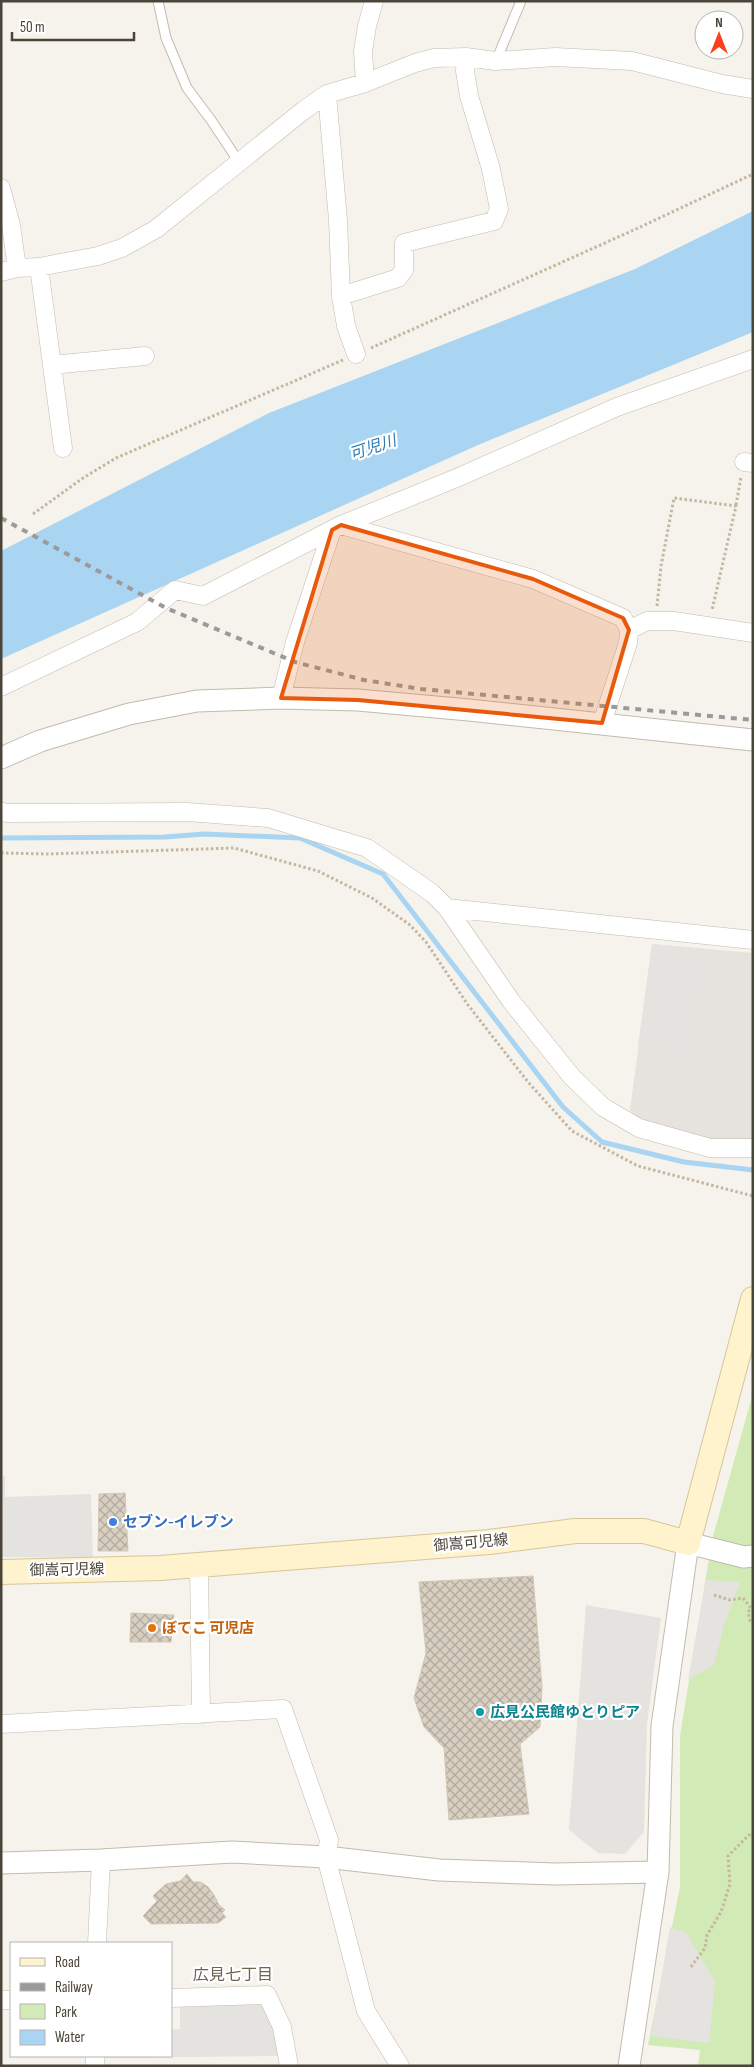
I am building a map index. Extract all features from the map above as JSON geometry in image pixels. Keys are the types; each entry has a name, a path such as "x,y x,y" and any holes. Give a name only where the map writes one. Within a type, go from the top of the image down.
{"main road":[{"path":"688,1542 753,1299"},
{"name":"御嵩可児線","path":"1,1572 160,1568 490,1542 575,1531 644,1531 688,1542"}],"street":[{"path":"365,83 363,51 374,1"},
{"path":"341,296 398,278 404,270 404,243 494,221 499,209 491,169 469,96 465,71 466,57"},
{"path":"1,188 11,225 9,270 39,267 98,256 122,248 156,229 304,110 328,94 434,58 466,57 496,60 555,57 632,60 722,84 753,89"},
{"path":"328,94 338,220 341,296 346,326 356,354"},
{"path":"39,267 63,448"},
{"path":"52,365 145,356"},
{"path":"1,687 137,622 175,590 204,596 337,527 459,477 617,407 753,358"},
{"path":"337,527 533,578 624,618 629,630 628,643 602,723"},
{"path":"281,698 295,642 337,527"},
{"path":"629,630 647,621 674,621 753,633"},
{"path":"1,758 40,741 129,714 197,701 281,698 358,700 602,723 753,740"},
{"path":"1,811 6,813 187,812 268,818 368,848 432,893 447,908 511,1001 572,1077 603,1108 639,1128 710,1148 753,1148"},
{"path":"447,908 753,940"},
{"path":"629,2066 658,1872 662,1726 688,1542 744,1557 753,1556"},
{"path":"200,1565 201,1714"},
{"path":"1,1724 284,1709 329,1840 326,1857 366,2011 400,2066"},
{"path":"1,1863 101,1860 232,1852 326,1857 439,1870 555,1874 658,1872"},
{"path":"97,1942 101,1860"},
{"path":"172,1998 267,1995 282,2027 289,2066"}],"lane":[{"path":"158,1 166,38 187,88 239,162"},
{"path":"496,60 521,1"}],"path":[{"path":"34,514 83,478 116,458 356,354 627,233 753,174"},
{"path":"708,626 748,462"},
{"path":"656,621 661,566 674,498 736,506"},
{"path":"1,853 49,854 234,848 318,871 372,898 410,925 426,942 468,1005 528,1082 572,1131 638,1166 753,1196"},
{"path":"714,1595 730,1600 743,1598 751,1608 748,1612 750,1621 753,1624"},
{"path":"691,1967 705,1948 707,1935 721,1912 730,1884 728,1856 749,1835 753,1834"}],"highlighted area":[{"path":"341,525 533,579 623,618 629,630 602,723 358,700 281,698 332,530"}],"shaded area":[{"path":"652,944 753,953 753,1140 726,1142 667,1132 639,1120 630,1110"},
{"path":"652,944 706,949 692,1055 638,1046"},
{"path":"1,1476 5,1476 5,1497 91,1494 93,1558 1,1557"},
{"path":"706,1580 740,1582 725,1622 714,1665 688,1680"},
{"path":"586,1605 661,1618 647,1724 644,1832 625,1854 598,1853 569,1830"},
{"path":"670,1927 686,1932 715,1982 709,2043 651,2036"},
{"path":"257,2000 268,2009 279,2056 105,2058 172,2057 172,2030 180,2029 180,2002"}],"green space":[{"path":"753,1393 753,2066 698,2066 700,2050 648,2045 680,1887 680,1736 712,1540"}],"water":[{"name":"可児川","path":"753,211 753,332 478,445 1,659 1,551 269,413 635,269"}],"building":[{"name":"セブン-イレブン","path":"125,1493 128,1551 98,1551 99,1494"},
{"name":"広見公民館ゆとりピア","path":"533,1576 542,1687 540,1727 520,1744 529,1814 449,1820 444,1748 424,1727 414,1698 426,1653 419,1582"},
{"name":"ぼてこ 可児店","path":"131,1613 174,1615 171,1642 130,1642"},
{"path":"187,1874 193,1882 201,1882 208,1887 219,1905 225,1910 222,1913 226,1917 218,1923 151,1924 143,1916 157,1901 153,1896 166,1884 180,1881"}],"waterway":[{"path":"1,838 165,837 204,834 300,838 383,874 563,1107 602,1142 684,1162 753,1170"}],"railway":[{"path":"1,518 166,608 295,662 364,680 421,689 753,720"}],"place":[{"name":"セブン-イレブン","path":"113,1522"},
{"name":"ぼてこ 可児店","path":"152,1628"},
{"name":"広見公民館ゆとりピア","path":"480,1712"}],"district":[{"name":"広見七丁目","path":"233,1975"}]}
